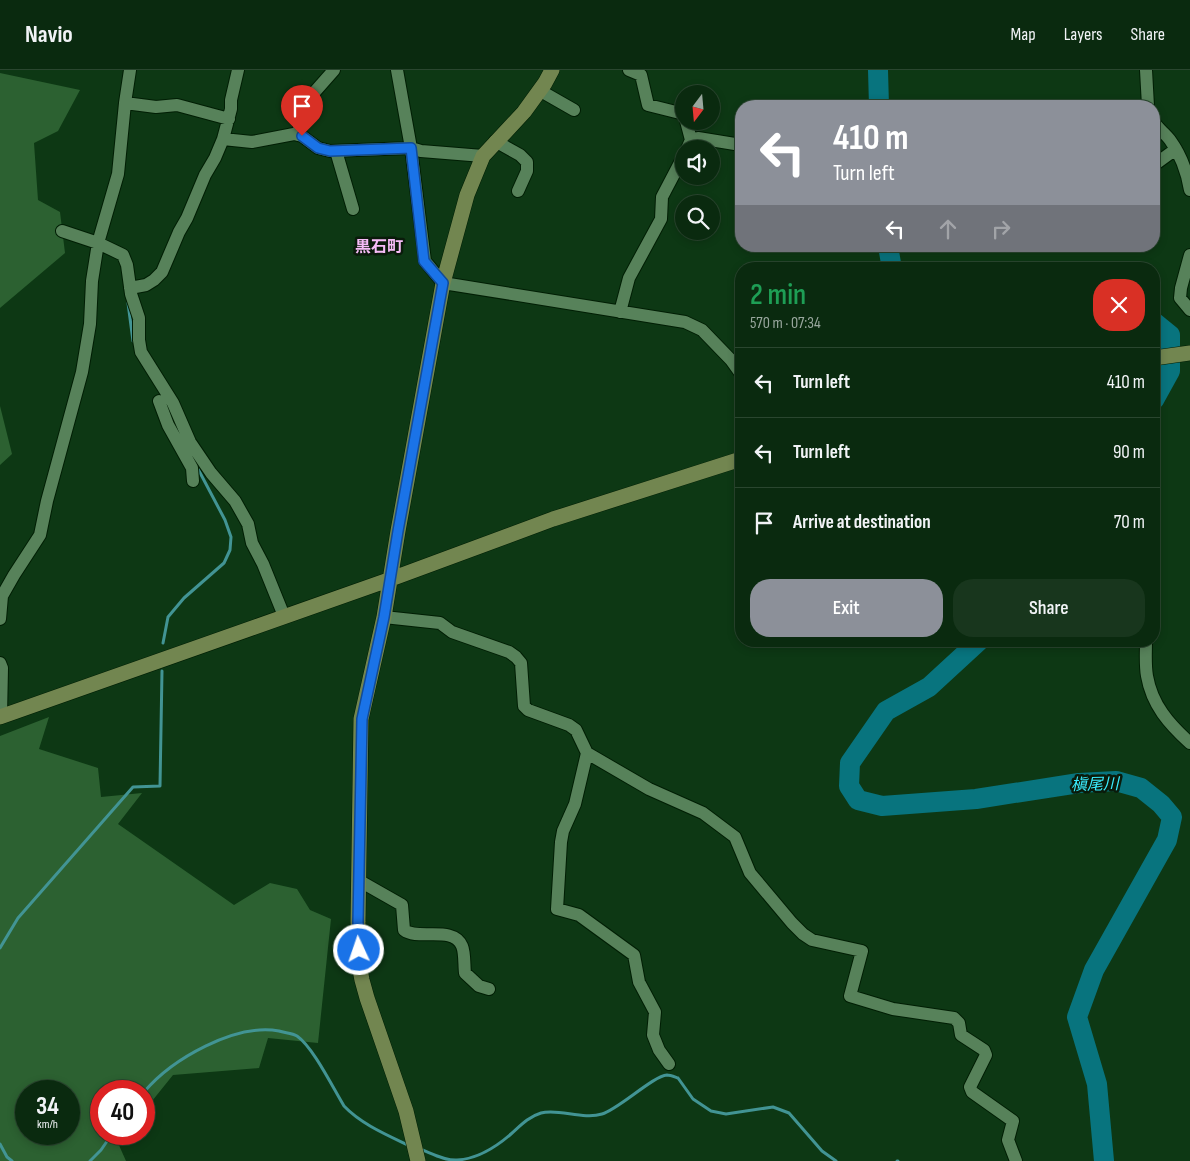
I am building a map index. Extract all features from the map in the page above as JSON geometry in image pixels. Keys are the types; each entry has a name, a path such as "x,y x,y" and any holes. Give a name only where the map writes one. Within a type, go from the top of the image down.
{"street":[{"path":"0,619 2,596 40,534 47,501 82,372 90,324 92,281 98,243 118,174 130,70"},
{"path":"130,288 146,285 162,272 223,139 229,119 238,70"},
{"path":"298,135 304,104 334,70"},
{"path":"397,70 411,148 424,261 443,283 685,322 702,330 735,366"},
{"path":"418,1161 406,1111 362,980 358,922 358,880 362,719 384,617 443,283 467,195 483,156 524,112 552,70"},
{"path":"629,70 641,76 648,105 675,112"},
{"path":"1146,70 1148,100"},
{"path":"539,90 574,110"},
{"path":"125,103 156,107 177,105 229,119"},
{"path":"1160,129 1176,149 1187,174 1190,190"},
{"path":"223,139 252,142 294,134 302,136 318,148 330,151 411,148 421,151 483,156"},
{"path":"695,140 698,138 710,140"},
{"path":"495,141 520,155 527,162 527,171 518,191"},
{"path":"720,142 735,144"},
{"path":"1160,161 1176,149"},
{"path":"336,151 352,209"},
{"path":"620,312 629,278 661,219 662,197 675,172"},
{"path":"62,231 98,243 124,255 130,288 139,318 139,340 142,352 172,415 210,474 234,501 248,524 252,543 263,564 284,616"},
{"path":"1190,255 1180,298 1190,310"},
{"path":"1160,357 1190,352"},
{"path":"159,401 172,415"},
{"path":"172,415 168,425 192,468 193,481"},
{"path":"0,663 2,668 1,717 391,579 553,519 735,461"},
{"path":"384,617 440,623 452,632 509,652 521,663 524,706 528,710 569,725 576,730 587,753 649,789 704,813 736,837 750,872 792,923 807,937 812,940 862,951 850,996 893,1009 954,1018 959,1023 961,1035 984,1050 986,1055 970,1087 972,1092 1013,1121 1008,1140 1016,1161"},
{"path":"1146,647 1146,674 1151,692 1170,725 1190,743"},
{"path":"587,753 575,804 563,831 557,909 579,915 634,955 639,982 655,1012 653,1035 659,1050 669,1064"},
{"path":"358,880 402,905 404,930 409,934 446,934 456,939 462,946 465,973 479,986 489,989"}],"green space":[{"path":"0,73 80,90 58,131 34,143 38,200 60,212 65,253 0,308"},
{"path":"0,406 12,454 0,465"},
{"path":"49,717 39,749 98,768 101,797 142,793 118,824 234,905 270,883 297,889 310,910 331,919 318,1043 268,1038 259,1068 173,1075 155,1097 155,1080 90,1080 90,1145 119,1145 126,1161 0,1161 0,736"}],"waterway":[{"name":"槇尾川","path":"878,70 879,100"},
{"name":"槇尾川","path":"889,252 891,262"},
{"path":"128,303 133,341"},
{"name":"槇尾川","path":"1160,327 1170,335 1170,371 1160,389"},
{"path":"163,643 168,617 184,598 224,563 230,550 231,537 225,520 197,467"},
{"name":"槇尾川","path":"972,647 929,687 886,711 850,763 849,786 858,800 882,806 976,799 1079,783 1116,781 1141,788 1161,804 1172,817 1167,840 1094,970 1077,1017 1097,1084 1104,1161"},
{"path":"0,948 18,918 133,787 160,786 162,671"},
{"path":"155,1081 187,1056 224,1038 262,1030 279,1031 295,1035 310,1049 344,1106 375,1129 410,1146"},
{"path":"420,1149 448,1159 457,1160 479,1155 493,1148 536,1115 548,1112 587,1116 602,1114 653,1081 667,1075 678,1078 693,1099 711,1111 726,1114 773,1107 789,1113 822,1151 836,1161"},
{"path":"0,1144 7,1157 12,1161"},
{"path":"90,1161 104,1145"}],"district":[{"name":"黒石町","path":"379,247"}],"route":[{"path":"302,136 318,148 330,151 411,148 424,261 443,283 384,617 362,719 359,950"}]}
